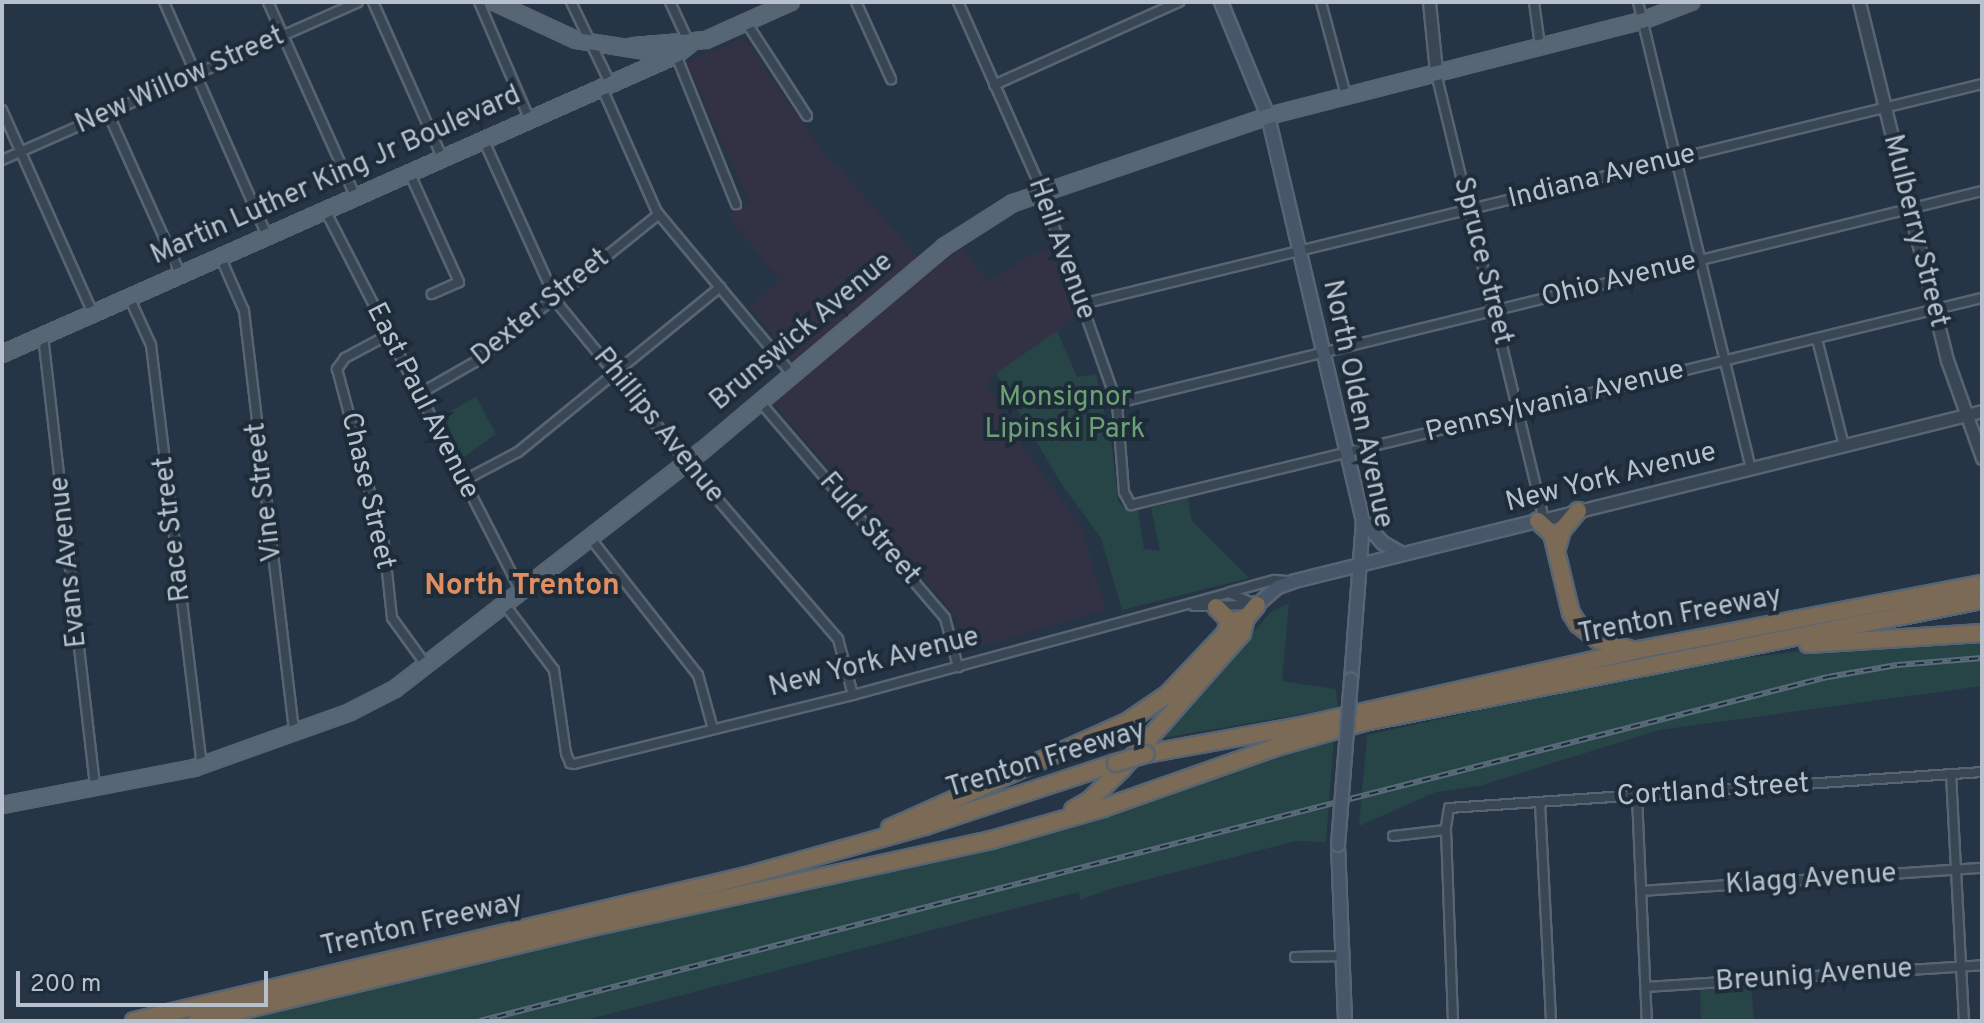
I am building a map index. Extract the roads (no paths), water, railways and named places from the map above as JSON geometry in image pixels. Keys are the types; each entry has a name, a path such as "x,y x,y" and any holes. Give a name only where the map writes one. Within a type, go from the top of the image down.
{"highway":[{"path":"1557,548 1562,530 1578,511"},
{"path":"1541,520 1552,534 1557,548 1571,613 1578,624 1598,640 1638,650"},
{"name":"Trenton Freeway","path":"134,1021 506,930 710,885 857,845 1146,754 1305,725 1638,650 1982,584"},
{"name":"Trenton Freeway","path":"197,1021 561,934 930,854 1052,823 1276,747 1365,722 1982,600"},
{"path":"1216,607 1229,620 1224,635"},
{"path":"857,845 1127,722 1170,693 1238,620 1252,612"},
{"path":"1052,823 1090,800 1114,778 1242,633 1252,612"},
{"path":"1702,654 1982,633"}],"main road":[{"path":"494,2 590,43 676,55"},
{"path":"624,48 673,41 690,44 791,2"},
{"name":"North Olden Avenue","path":"1221,2 1268,116 1363,521 1338,845 1345,1021"},
{"name":"Brunswick Avenue","path":"2,805 96,789 202,765 294,733 362,706 395,689 687,462 950,242 1013,203 1268,116 1642,21 1691,2"},
{"name":"Martin Luther King Jr Boulevard","path":"3,350 43,336 676,55 690,44"},
{"name":"New York Avenue","path":"1252,612 1278,587 1295,581 1541,520"},
{"path":"1363,521 1383,543 1402,554"}],"street":[{"path":"164,2 267,235"},
{"path":"268,2 355,196"},
{"name":"New Willow Street","path":"2,160 358,2"},
{"path":"373,2 442,157"},
{"path":"479,2 529,118"},
{"path":"571,2 660,215 792,374"},
{"path":"670,2 690,44"},
{"path":"856,2 891,79"},
{"name":"Heil Avenue","path":"958,2 1042,193 1117,403 1124,492 1129,504"},
{"path":"994,85 1179,2"},
{"path":"1321,2 1346,95"},
{"name":"Spruce Street","path":"1429,2 1436,71 1518,411 1541,520"},
{"path":"1534,2 1540,46"},
{"path":"1638,2 1751,469"},
{"name":"Mulberry Street","path":"1859,2 1934,309 1982,458"},
{"path":"746,22 807,116"},
{"path":"676,55 736,204"},
{"name":"Indiana Avenue","path":"1082,304 1982,84"},
{"path":"2,110 93,313"},
{"path":"108,113 180,273"},
{"name":"Phillips Avenue","path":"483,139 555,299 687,462 838,639 853,695"},
{"path":"409,172 459,282 432,294"},
{"name":"Ohio Avenue","path":"1117,403 1982,191"},
{"name":"East Paul Avenue","path":"325,210 521,592"},
{"name":"Dexter Street","path":"419,394 461,372 660,215"},
{"name":"Vine Street","path":"220,256 244,311 294,733"},
{"path":"463,481 518,452 720,287"},
{"name":"Race Street","path":"129,297 151,345 202,765"},
{"name":"Pennsylvania Avenue","path":"1129,504 1347,454 1982,298"},
{"name":"Chase Street","path":"388,335 341,362 338,373 384,544 392,618 426,665"},
{"name":"Evans Avenue","path":"43,336 96,789"},
{"path":"1817,339 1844,446"},
{"name":"Fuld Street","path":"760,402 945,618 958,667"},
{"name":"New York Avenue","path":"1541,520 1982,411"},
{"path":"591,539 698,675 713,729"},
{"name":"New York Avenue","path":"505,605 554,670 570,763 853,695 1274,580 1295,581"},
{"path":"1229,593 1252,612"},
{"name":"New York Avenue","path":"1189,605 1252,612"},
{"name":"Cortland Street","path":"1446,830 1446,812 1453,808 1982,772"},
{"path":"1951,774 1964,1021"},
{"path":"1637,796 1647,1021"},
{"path":"1540,803 1551,1021"},
{"path":"1393,836 1446,830 1453,1021"},
{"name":"Klagg Avenue","path":"1641,891 1982,868"},
{"path":"1295,957 1342,956"},
{"name":"Breunig Avenue","path":"1646,987 1982,965"}],"railway":[{"path":"480,1021 1828,677 1897,665 1982,658"}],"district":[{"name":"North Trenton","path":"522,587"}],"park label":[{"name":"Monsignor Lipinski Park","path":"1065,414"}]}
